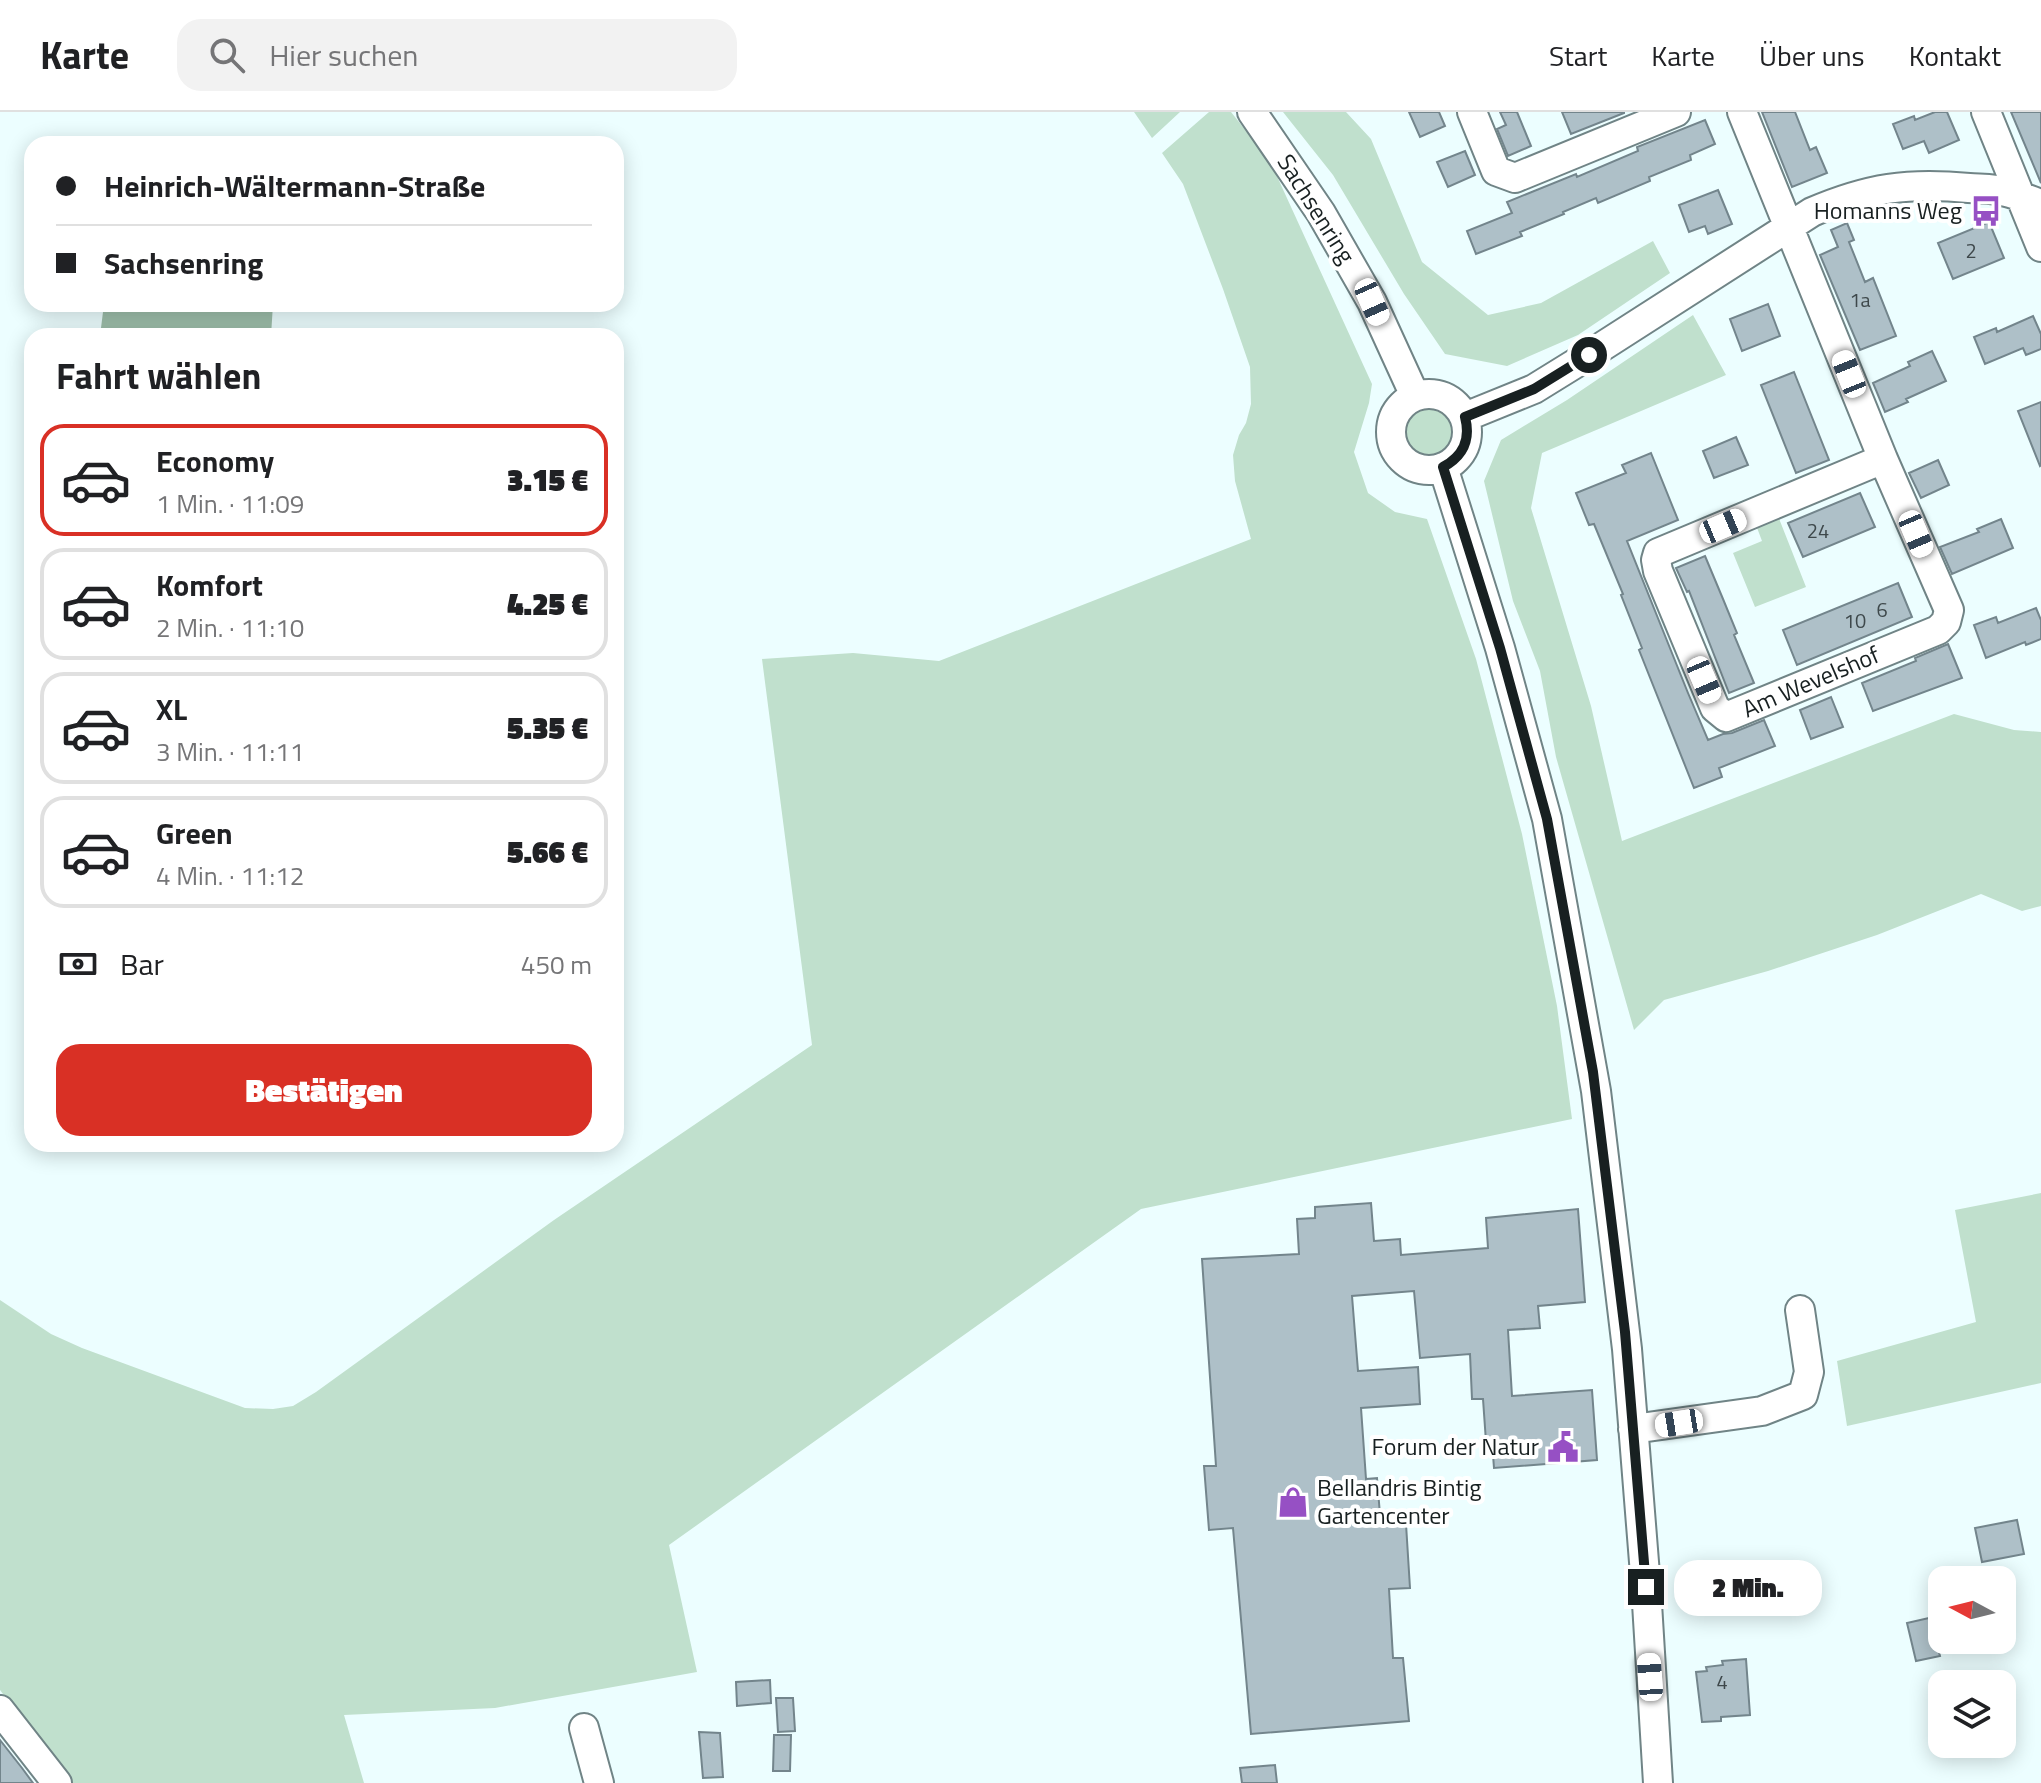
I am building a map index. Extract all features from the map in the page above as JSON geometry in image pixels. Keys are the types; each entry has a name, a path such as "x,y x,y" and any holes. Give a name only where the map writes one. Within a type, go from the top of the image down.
{"street":[{"name":"Sachsenring","path":"1252,112 1321,213 1372,302 1415,396"},
{"path":"1472,112 1496,171 1515,178 1676,112"},
{"name":"Am Wevelshof","path":"1742,112 1883,459 1949,610 1946,622 1938,630 1726,717 1715,708 1658,571 1658,553 1883,459"},
{"path":"1986,112 2031,201 2041,247"},
{"path":"1465,417 1534,389 1812,212 1834,202 1869,191 1918,185 2004,191 2031,201"},
{"path":"1415,396 1444,396 1465,417 1467,437 1464,447 1459,456 1443,467 1419,469 1400,456 1394,446 1391,434 1397,411 1415,396"},
{"path":"1443,467 1500,648 1547,819 1596,1091 1623,1315 1646,1587 1658,1783"},
{"path":"1633,1429 1762,1411 1803,1395 1809,1372 1800,1310"},
{"path":"0,1710 57,1783"},
{"path":"584,1728 599,1783"}],"green space":[{"path":"1134,112 1180,112 1152,138"},
{"path":"1209,112 1231,112 1270,161 1372,384 1354,452 1368,493 1395,512 1427,519 1476,659 1522,834 1557,1006 1572,1119 1141,1209 669,1545 697,1672 495,1708 344,1715 364,1783 69,1783 0,1690 0,1300 51,1334 82,1348 245,1408 293,1406 554,1220 812,1045 762,659 853,653 939,661 1251,539 1235,481 1233,455 1251,404 1250,367 1183,184 1162,153"},
{"path":"1283,112 1346,112 1371,139 1422,262 1488,315 1541,303 1653,241 1670,273 1578,335 1507,366 1445,354 1404,294 1333,175"},
{"path":"103,312 272,312 272,328 101,328"},
{"path":"1693,315 1726,375 1542,453 1531,508 1591,706 1622,841 1954,714 2014,730 2041,732 2041,906 2022,911 1981,894 1877,935 1768,971 1664,1000 1634,1030 1556,757 1540,671 1513,601 1484,481 1501,440 1567,400"},
{"path":"1428,408 1445,415 1452,432 1445,449 1428,456 1411,449 1404,432 1411,415"},
{"path":"1778,516 1806,587 1755,607 1733,553 1762,541 1756,525"},
{"path":"2041,1193 2041,1383 1847,1426 1837,1361 1976,1322 1955,1210"}],"building":[{"path":"1409,112 1439,112 1445,126 1420,137"},
{"path":"1500,112 1517,112 1531,146 1508,156 1497,129 1506,125"},
{"path":"1562,112 1624,112 1624,113 1571,134"},
{"path":"1762,112 1795,112 1810,150 1816,147 1827,173 1792,187"},
{"path":"1935,112 1947,112 1959,140 1929,153 1924,141 1903,149 1893,124"},
{"path":"2011,112 2041,112 2041,183"},
{"path":"1705,120 1715,144 1690,155 1691,160 1598,203 1596,198 1563,212 1520,232 1522,236 1476,254 1467,231 1512,213 1507,202 1576,174 1577,177 1638,151 1637,147"},
{"path":"1465,151 1475,175 1448,187 1437,162"},
{"path":"1718,190 1732,224 1708,234 1705,226 1689,232 1679,205"},
{"path":"1989,222 2004,258 1953,279 1938,243"},
{"path":"1847,223 1854,240 1849,242 1865,282 1873,278 1896,336 1860,350 1820,255 1838,247 1831,230"},
{"path":"1768,304 1780,336 1742,351 1730,319"},
{"path":"2033,316 2041,334 2041,349 2026,355 2023,348 1985,364 1974,337 1996,328 1997,332"},
{"path":"1932,351 1946,381 1885,412 1873,383 1910,366 1908,362"},
{"path":"1794,372 1829,460 1796,473 1761,385"},
{"path":"2041,402 2041,465 2040,466 2018,411"},
{"path":"1736,437 1748,465 1714,478 1703,451"},
{"path":"1651,453 1678,520 1627,541 1688,693 1708,740 1764,720 1775,746 1719,768 1722,777 1694,788 1639,650 1642,648 1623,594 1594,524 1589,525 1576,493 1626,473 1622,465"},
{"path":"1938,460 1949,485 1921,498 1909,473"},
{"path":"1860,493 1875,527 1803,557 1788,523"},
{"path":"2001,519 2013,548 1952,574 1940,547 1979,532 1977,529"},
{"path":"1705,556 1754,683 1729,693 1689,591 1676,568"},
{"path":"1898,583 1912,617 1797,665 1783,630"},
{"path":"2036,608 2041,620 2041,639 1986,658 1974,625 1996,617 1998,623"},
{"path":"1948,644 1962,678 1873,711 1862,683"},
{"path":"1831,697 1843,727 1811,739 1800,710"},
{"name":"Bellandris Bintig Gartencenter","path":"1371,1203 1374,1241 1400,1239 1401,1255 1488,1248 1486,1218 1578,1209 1585,1302 1538,1306 1540,1328 1508,1330 1512,1396 1592,1390 1597,1460 1494,1468 1493,1455 1487,1456 1483,1399 1472,1399 1470,1354 1420,1358 1414,1291 1352,1296 1358,1371 1418,1367 1420,1404 1361,1408 1366,1479 1377,1478 1381,1527 1406,1524 1410,1588 1389,1589 1393,1658 1403,1658 1409,1721 1251,1734 1233,1528 1209,1530 1204,1466 1216,1466 1202,1259 1299,1254 1297,1219 1315,1218 1315,1207"},
{"path":"2017,1520 2024,1554 1982,1562 1975,1528"},
{"path":"1928,1618 1928,1654 1940,1656 1916,1661 1907,1623"},
{"path":"1746,1659 1750,1715 1702,1722 1696,1672 1723,1665 1722,1661"},
{"path":"770,1680 771,1703 737,1706 736,1682"},
{"path":"776,1698 793,1698 795,1731 778,1732"},
{"path":"699,1732 720,1733 723,1777 703,1778"},
{"path":"774,1735 791,1735 790,1771 773,1771"},
{"path":"0,1740 22,1768 33,1783 0,1783"},
{"path":"1275,1765 1277,1783 1242,1783 1240,1768"}],"place":[{"name":"Homanns Weg","path":"1986,211"},
{"name":"Forum der Natur","path":"1563,1447"},
{"name":"Bellandris Bintig Gartencenter","path":"1293,1502"}],"route":[{"path":"1589,355 1534,389 1465,417 1467,437 1464,447 1452,463 1443,467 1500,648 1547,819 1593,1072 1625,1332 1646,1587"}]}
